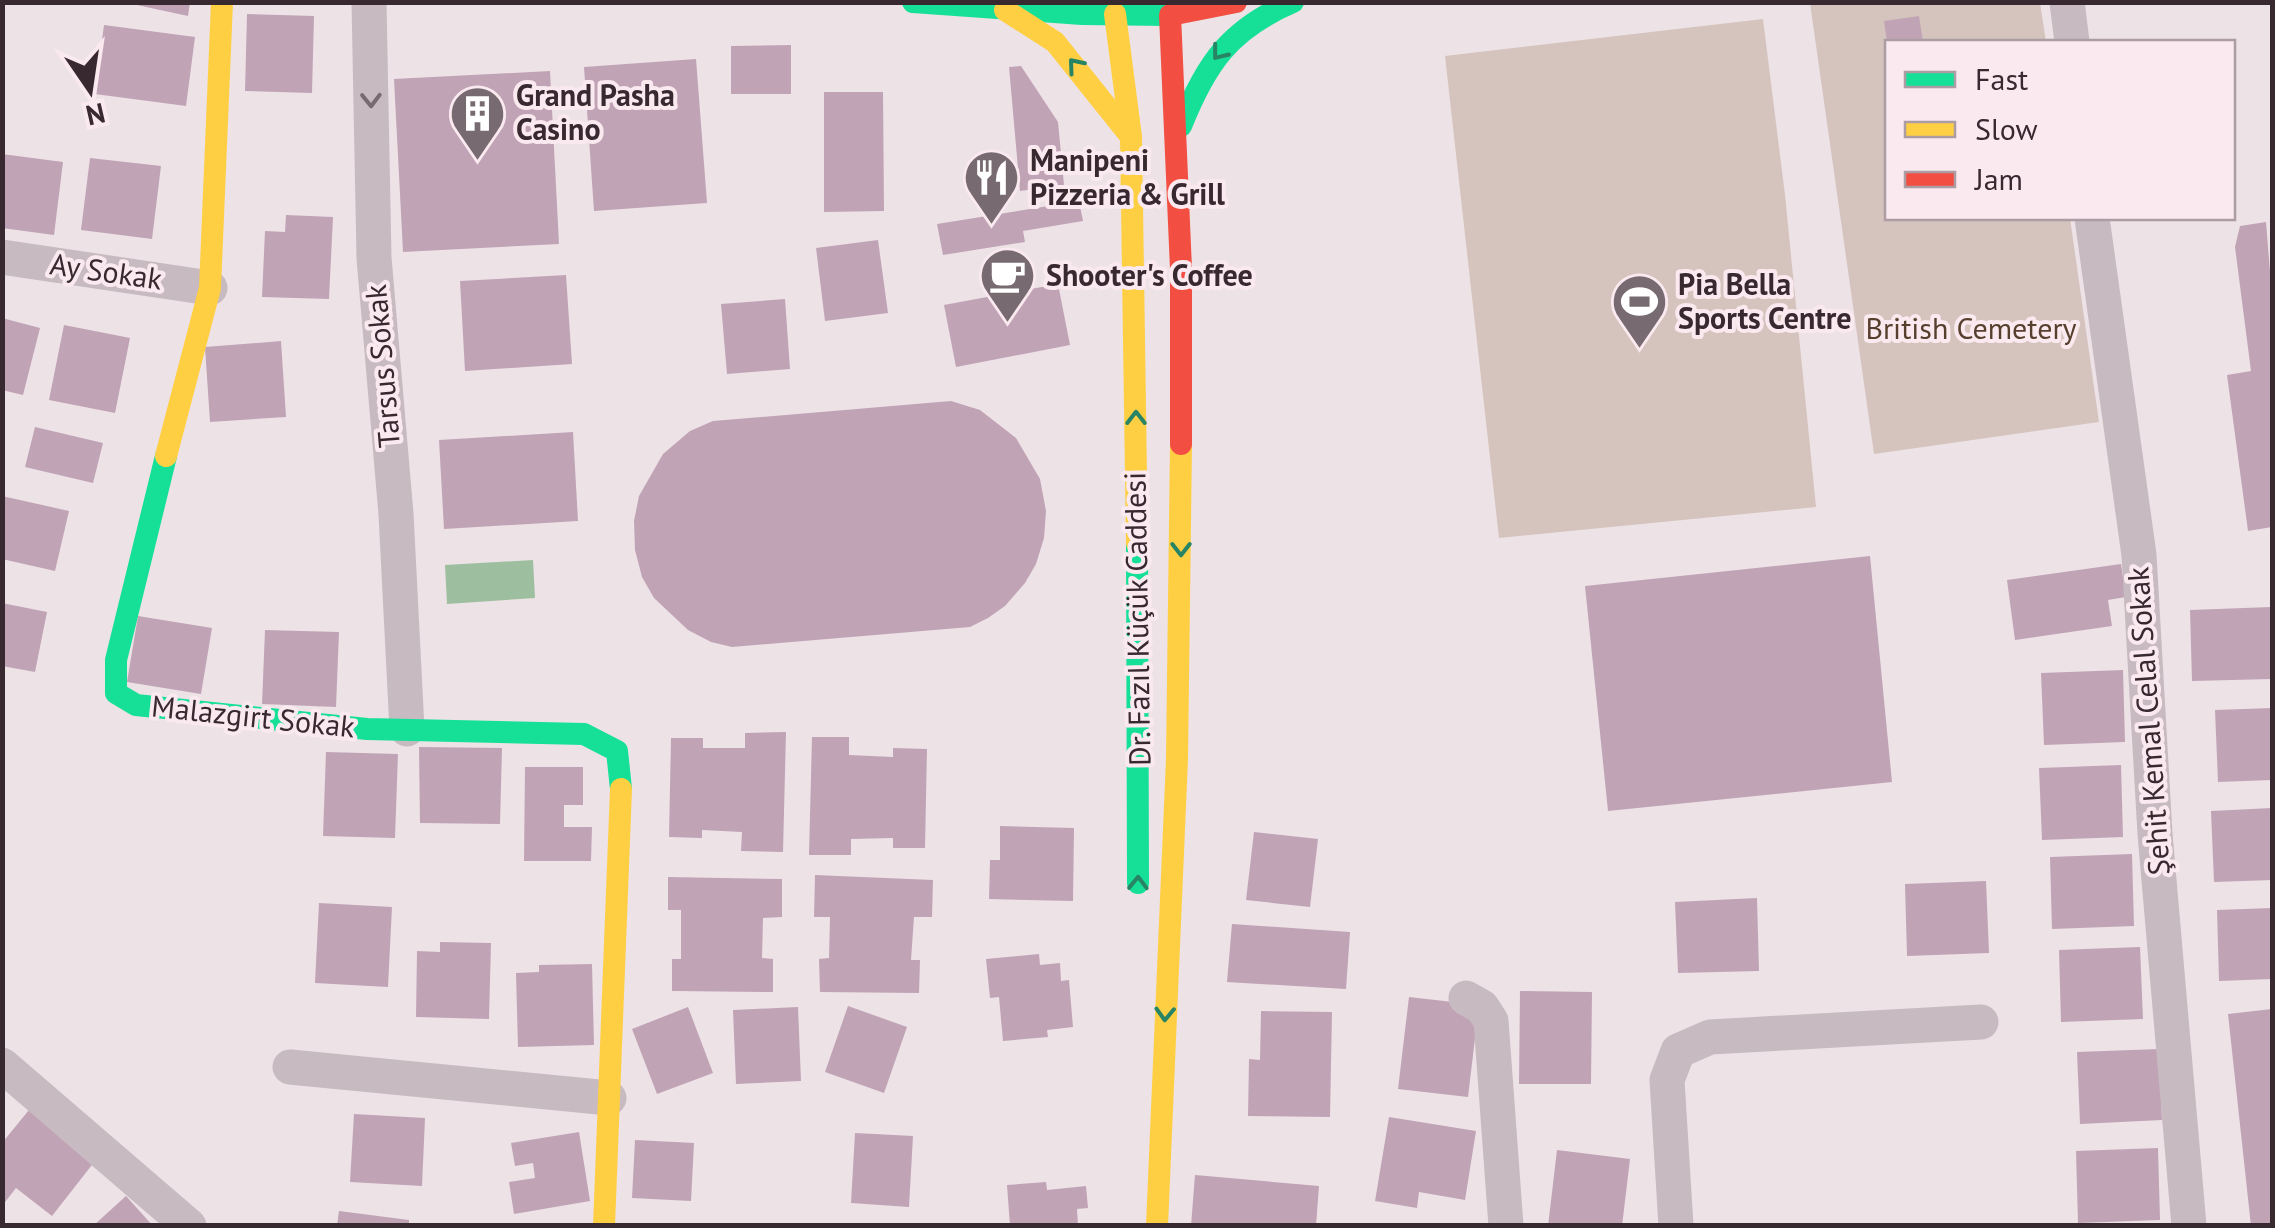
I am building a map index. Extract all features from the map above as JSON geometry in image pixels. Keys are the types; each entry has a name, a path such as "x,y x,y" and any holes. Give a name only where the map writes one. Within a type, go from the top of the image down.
{"street":[{"name":"Malazgirt Sokak","path":"222,2 210,288 137,568 116,660 116,694 136,705 367,729 584,734 618,751 622,792 604,1226"},
{"name":"Tarsus Sokak","path":"370,2 374,258 396,514 407,729"},
{"path":"913,2 1006,10 1170,9 1236,2"},
{"path":"1177,134 1196,85 1222,46 1260,14 1293,2"},
{"path":"2068,2 2072,40"},
{"name":"Dr. Fazıl Küçük Caddesi","path":"1114,8 1130,136 1136,357 1138,910"},
{"name":"Dr. Fazıl Küçük Caddesi","path":"1157,1226 1178,758 1181,452 1177,134 1170,9"},
{"path":"1006,10 1055,42 1130,136"},
{"name":"Şehit Kemal Celal Sokak","path":"2092,220 2139,555 2155,834 2189,1226"},
{"name":"Ay Sokak","path":"2,257 210,288"},
{"path":"1466,998 1482,1007 1492,1021 1506,1226"},
{"path":"1676,1226 1667,1080 1678,1051 1710,1037 1982,1022"},
{"path":"2,1065 189,1226"},
{"path":"290,1066 609,1098"}],"green space":[{"name":"British Cemetery","path":"1810,3 2040,3 2046,40 1885,40 1885,220 2070,220 2099,422 1874,454"},
{"name":"Pia Bella Sports Centre","path":"1763,19 1816,507 1499,538 1445,56"}],"shaded area":[{"path":"533,560 535,598 447,604 445,565"}],"building":[{"path":"123,2 190,2 188,16"},
{"path":"247,14 314,16 312,93 245,91"},
{"path":"1919,16 1923,40 1887,40 1884,21"},
{"path":"104,25 195,37 186,106 95,94"},
{"path":"791,45 791,94 731,94 731,46"},
{"path":"696,59 707,203 594,211 584,67"},
{"path":"1021,66 1058,122 1064,185 1020,191 1009,67"},
{"name":"Grand Pasha Casino","path":"550,71 559,244 403,252 394,79"},
{"path":"824,92 883,92 884,211 824,212"},
{"path":"2,154 63,162 54,235 2,228"},
{"path":"90,158 161,166 152,239 81,230"},
{"name":"Manipeni Pizzeria & Grill","path":"1079,201 1083,221 1023,231 1025,242 943,255 937,224"},
{"path":"286,215 333,217 329,299 262,297 265,231 285,232"},
{"path":"2266,222 2272,296 2272,527 2248,531 2227,375 2251,371 2235,247 2240,226"},
{"path":"878,240 888,313 825,321 816,248"},
{"path":"566,275 572,364 465,371 460,281"},
{"name":"Shooter's Coffee","path":"1058,284 1070,345 956,367 944,305"},
{"path":"785,299 790,369 727,374 721,304"},
{"path":"2,318 40,328 23,395 2,390"},
{"path":"64,325 130,338 115,413 49,400"},
{"path":"281,341 286,417 210,422 205,347"},
{"path":"951,401 980,410 1016,438 1040,479 1046,511 1044,538 1036,564 1005,606 988,618 970,627 732,647 688,630 654,598 642,577 635,550 634,521 639,496 663,454 690,431 713,421"},
{"path":"35,427 103,443 93,483 25,467"},
{"path":"573,432 578,521 444,529 439,440"},
{"path":"2,496 69,511 55,571 2,559"},
{"path":"1870,556 1892,782 1608,811 1585,586"},
{"path":"2121,564 2126,597 2108,600 2112,626 2015,640 2007,580"},
{"path":"2,603 47,612 35,672 2,666"},
{"path":"2271,607 2272,679 2192,681 2190,610"},
{"path":"138,616 212,628 201,694 127,682"},
{"path":"265,630 339,632 336,707 262,704"},
{"path":"2123,670 2125,742 2044,745 2041,673"},
{"path":"2272,708 2272,780 2218,782 2215,710"},
{"path":"786,732 783,852 741,851 742,832 702,830 702,838 669,837 671,738 703,738 703,748 745,748 745,733"},
{"path":"812,737 849,737 849,755 893,757 893,748 927,749 925,848 893,848 893,838 851,839 851,855 809,855"},
{"path":"419,747 502,748 500,824 420,823"},
{"path":"326,752 398,754 395,838 323,836"},
{"path":"2121,765 2123,837 2042,840 2039,768"},
{"path":"525,767 583,767 583,805 564,805 564,827 592,827 591,861 524,861"},
{"path":"2272,808 2272,880 2214,882 2211,811"},
{"path":"1000,826 1074,828 1073,901 989,899 990,860 1000,860"},
{"path":"1254,832 1318,839 1310,907 1246,900"},
{"path":"2132,854 2134,926 2052,929 2050,857"},
{"path":"815,875 933,880 932,917 914,917 911,960 920,960 919,993 820,992 819,959 829,958 830,917 814,917"},
{"path":"668,877 782,879 782,917 763,918 762,958 773,959 773,992 672,991 672,959 681,959 681,910 668,910"},
{"path":"1986,881 1989,953 1907,956 1905,884"},
{"path":"1757,898 1759,971 1678,973 1675,902"},
{"path":"319,903 392,907 388,987 315,983"},
{"path":"2272,908 2272,979 2219,981 2217,910"},
{"path":"1232,924 1350,932 1346,989 1227,982"},
{"path":"440,942 491,943 489,1019 416,1017 417,951 440,952"},
{"path":"2140,947 2143,1019 2061,1022 2059,950"},
{"path":"1039,954 1040,965 1060,963 1061,981 1069,980 1073,1027 1047,1030 1048,1037 1003,1041 999,997 990,998 986,959"},
{"path":"592,964 594,1045 518,1047 516,973 539,972 539,965"},
{"path":"1520,991 1592,992 1591,1084 1519,1084"},
{"path":"1409,997 1479,1005 1468,1097 1398,1089"},
{"path":"848,1006 907,1027 884,1093 825,1072"},
{"path":"688,1007 713,1073 657,1094 632,1029"},
{"path":"798,1007 801,1081 736,1084 733,1010"},
{"path":"2272,1009 2272,1226 2251,1226 2228,1014"},
{"path":"1261,1011 1332,1012 1330,1117 1248,1116 1249,1059 1260,1060"},
{"path":"2159,1049 2162,1120 2080,1124 2077,1052"},
{"path":"29,1110 95,1161 52,1216 16,1188 2,1206 2,1143"},
{"path":"354,1114 425,1118 422,1186 350,1182"},
{"path":"1389,1117 1476,1131 1465,1200 1419,1192 1417,1208 1375,1201"},
{"path":"579,1132 590,1201 514,1214 509,1182 535,1178 533,1163 515,1166 511,1143"},
{"path":"855,1133 913,1136 909,1207 851,1203"},
{"path":"635,1140 694,1143 691,1201 632,1198"},
{"path":"2158,1148 2160,1220 2078,1223 2076,1151"},
{"path":"1557,1150 1630,1159 1622,1226 1548,1226"},
{"path":"1195,1175 1319,1186 1316,1226 1191,1226"},
{"path":"1046,1182 1047,1190 1086,1186 1088,1208 1077,1209 1078,1226 1010,1226 1007,1185"},
{"path":"126,1196 153,1226 93,1226"},
{"path":"339,1211 409,1220 409,1226 337,1226"}],"traffic: fast":[{"path":"913,2 1082,14 1170,15 1170,2"},
{"path":"1181,126 1200,84 1236,36 1293,2"},
{"path":"166,456 116,660 116,693 136,705 367,729 584,734 617,751 621,789"},
{"path":"1137,543 1138,883"}],"traffic: slow":[{"path":"166,456 210,288 222,2"},
{"path":"1005,10 1055,42 1131,137"},
{"path":"1115,14 1131,137 1137,543"},
{"path":"1157,1226 1177,759 1181,444"},
{"path":"604,1226 621,789"}],"traffic: jam":[{"path":"1181,444 1181,269 1170,15 1236,2"}],"place":[{"name":"Grand Pasha Casino","path":"477,162"},
{"name":"Manipeni Pizzeria & Grill","path":"991,227"},
{"name":"Shooter's Coffee","path":"1007,325"},
{"name":"Pia Bella Sports Centre","path":"1639,351"}]}
